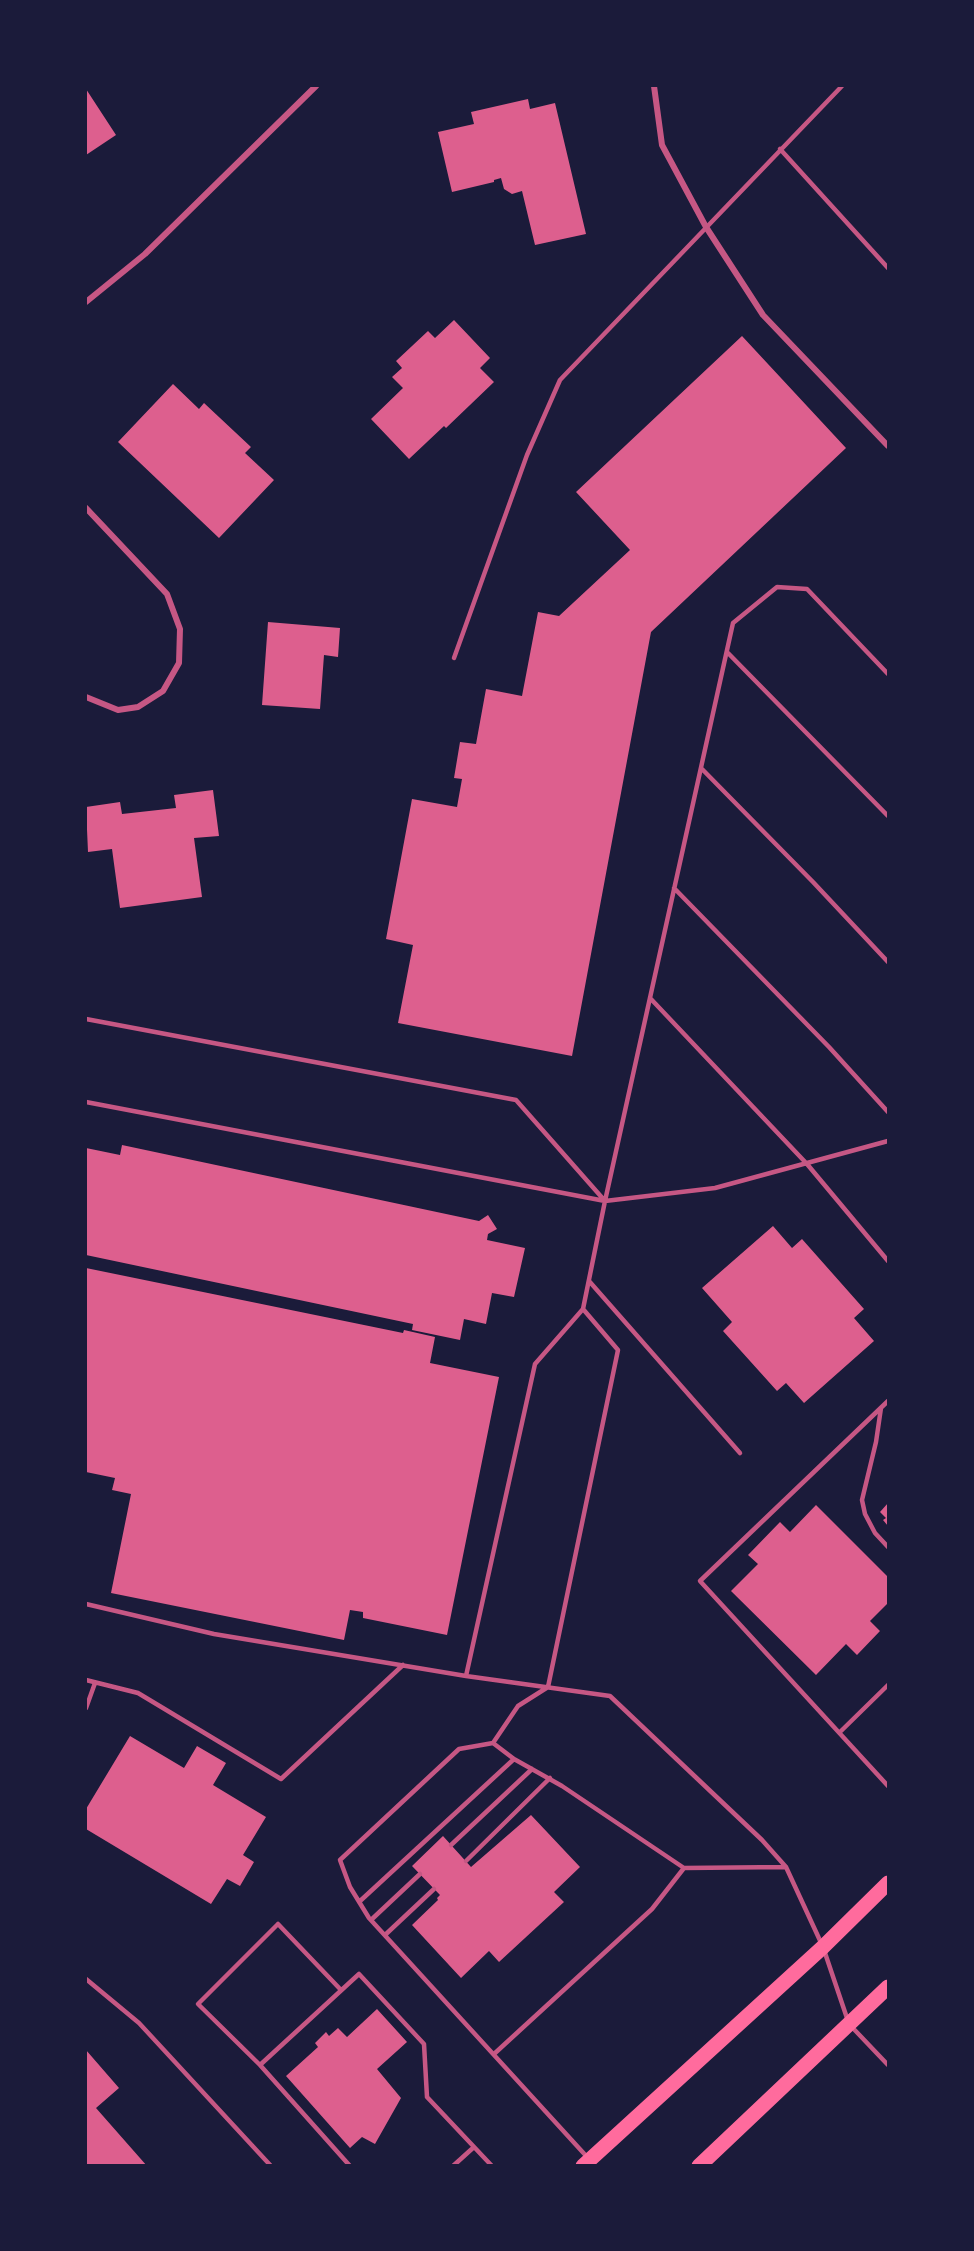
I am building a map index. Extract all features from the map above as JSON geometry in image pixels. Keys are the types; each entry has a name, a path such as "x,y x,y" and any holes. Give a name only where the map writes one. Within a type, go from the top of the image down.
{"main road":[{"path":"588,2164 888,1884"},
{"path":"699,2166 888,1987"}],"street":[{"path":"86,302 145,254 316,86"},
{"path":"654,86 662,145 706,227 763,315 888,446"},
{"path":"86,508 167,594 180,629 179,663 163,691 138,707 118,710 86,697"}],"lane":[{"path":"454,658 527,455 560,380 842,86"},
{"path":"780,149 888,268"},
{"path":"465,1676 535,1364 583,1309 733,623 777,586 807,589 888,674"},
{"path":"727,652 888,816"},
{"path":"701,768 888,962"},
{"path":"674,888 829,1047 888,1112"},
{"path":"650,998 807,1164 888,1261"},
{"path":"86,1019 516,1100 605,1202"},
{"path":"86,1102 605,1202 715,1188 888,1140"},
{"path":"589,1281 740,1452"},
{"path":"583,1309 618,1350 548,1687 518,1706 493,1743 459,1749 340,1860 350,1887 371,1920 494,2055 588,2164"},
{"path":"888,1401 700,1581 888,1785"},
{"path":"880,1408 876,1442 862,1500 865,1514 875,1533 888,1547"},
{"path":"86,1604 214,1634 465,1676 610,1696 762,1840 786,1867 823,1947 849,2024 888,2065"},
{"path":"86,1680 138,1693 281,1779 403,1665"},
{"path":"86,1708 95,1683"},
{"path":"840,1732 888,1685"},
{"path":"493,1743 514,1760 550,1778 684,1868 786,1867"},
{"path":"359,1902 514,1760"},
{"path":"451,1845 532,1769"},
{"path":"466,1861 550,1778"},
{"path":"494,2055 652,1909 684,1868"},
{"path":"371,1920 420,1874"},
{"path":"385,1935 434,1890"},
{"path":"341,1990 278,1924 198,2004 260,2065 350,2166"},
{"path":"260,2065 358,1974 424,2044 427,2097 492,2166"},
{"path":"86,1979 139,2023 271,2166"},
{"path":"453,2166 474,2146"}],"building":[{"path":"86,89 116,135 86,155"},
{"path":"528,99 530,109 555,103 586,234 535,245 522,191 512,194 504,189 501,178 494,182 452,192 438,132 474,124 471,112"},
{"path":"454,320 490,358 480,368 494,382 446,428 444,426 409,459 371,419 403,388 392,377 402,368 396,361 428,331 435,338"},
{"path":"742,336 846,448 651,632 572,1056 398,1023 413,945 386,939 412,799 457,807 462,779 454,778 460,742 476,744 486,689 522,696 538,612 559,616 630,550 576,492"},
{"path":"173,384 199,409 204,403 251,447 245,453 274,480 219,538 118,442"},
{"path":"268,622 340,628 338,657 324,655 320,709 262,705"},
{"path":"213,790 219,836 194,838 202,897 120,908 112,849 88,852 86,807 120,802 122,814 176,808 174,795"},
{"path":"122,1145 479,1221 488,1215 497,1229 488,1234 487,1240 525,1248 514,1297 492,1293 486,1324 464,1319 460,1340 412,1330 413,1324 86,1255 86,1148 120,1155"},
{"path":"773,1226 792,1248 802,1239 864,1309 854,1318 874,1341 804,1403 786,1383 777,1391 723,1331 732,1322 702,1288"},
{"path":"86,1268 403,1333 404,1330 435,1337 430,1363 499,1377 447,1635 363,1618 363,1612 350,1610 344,1640 111,1593 131,1494 112,1490 115,1478 86,1472"},
{"path":"888,1503 888,1526 883,1520 886,1518 880,1512"},
{"path":"816,1505 888,1577 888,1603 870,1621 880,1631 857,1655 846,1644 816,1675 731,1591 758,1564 748,1555 780,1522 790,1532"},
{"path":"130,1736 184,1768 197,1746 226,1763 213,1785 266,1817 243,1855 254,1862 240,1886 227,1879 211,1904 86,1829 86,1809"},
{"path":"531,1815 580,1867 554,1892 564,1902 499,1962 489,1951 461,1978 412,1925 438,1900 440,1895 412,1866 443,1836 471,1867"},
{"path":"377,2009 407,2042 377,2069 401,2098 375,2144 362,2137 350,2148 286,2076 318,2047 315,2043 326,2032 329,2036 338,2028 347,2037"},
{"path":"86,2050 119,2088 96,2108 147,2166 86,2166"}]}
